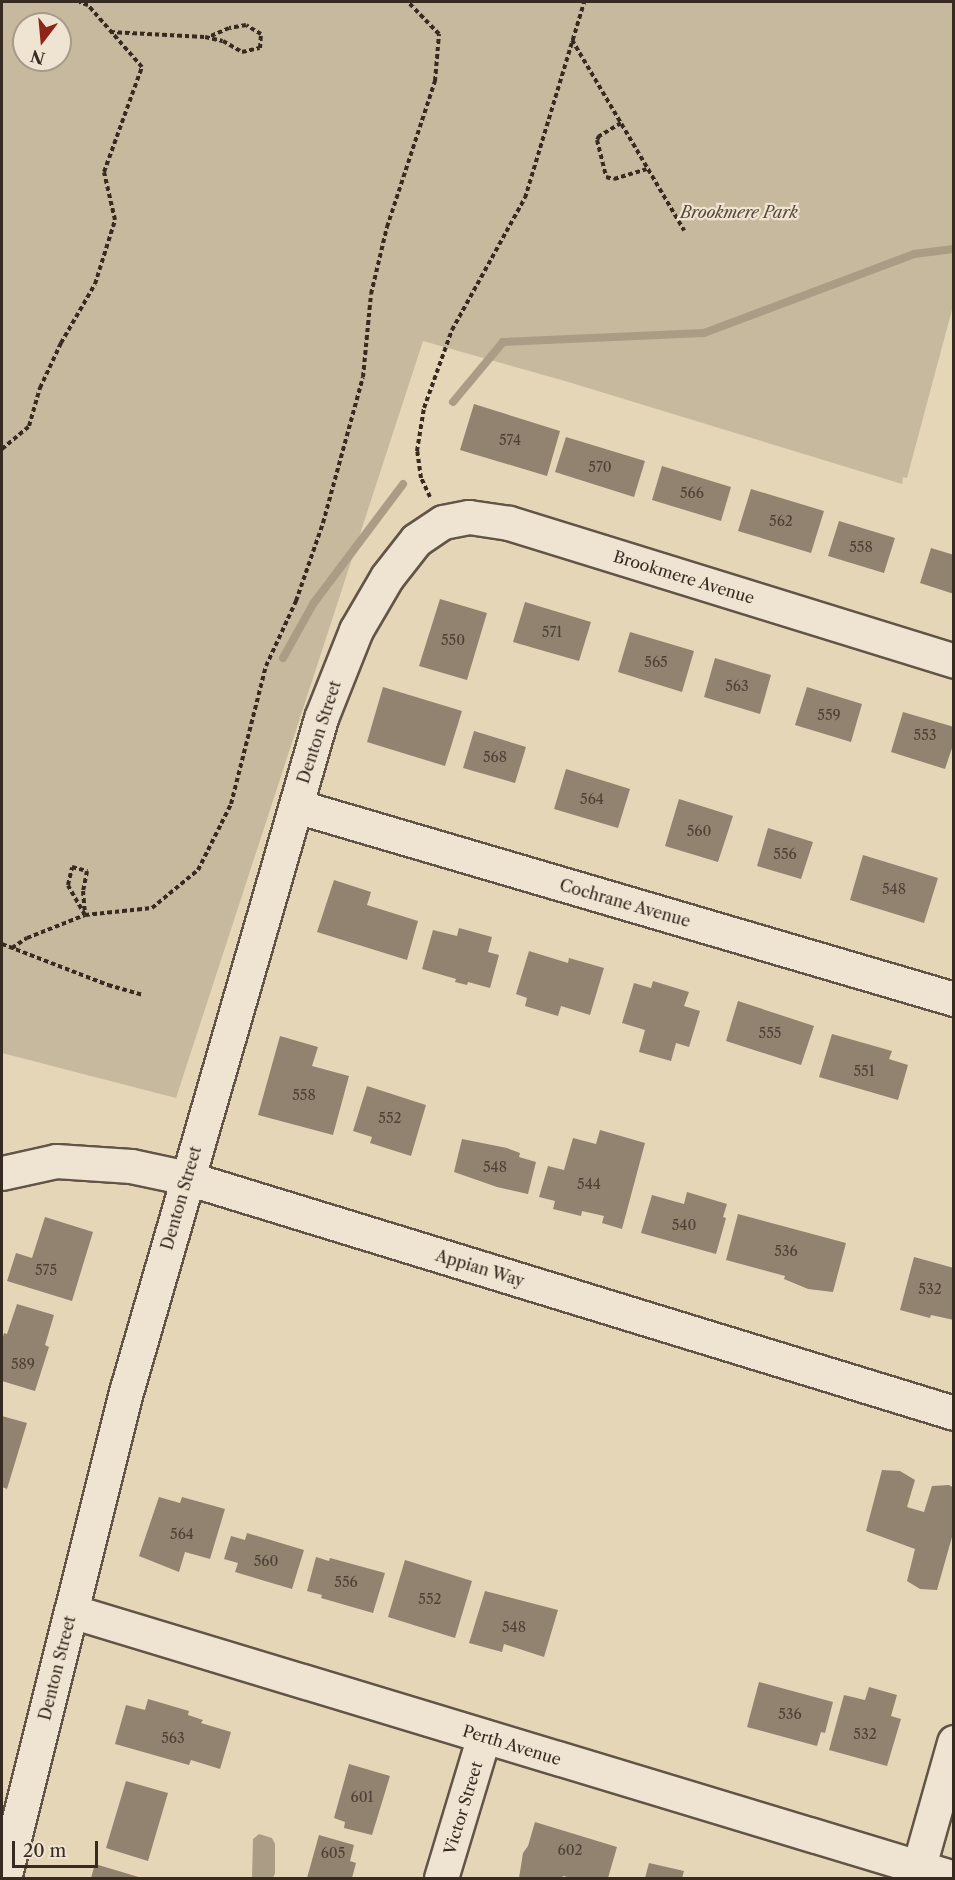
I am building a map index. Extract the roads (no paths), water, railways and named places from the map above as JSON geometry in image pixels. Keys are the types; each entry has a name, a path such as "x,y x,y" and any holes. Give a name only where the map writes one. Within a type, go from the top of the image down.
{"street":[{"name":"Brookmere Avenue","path":"416,540 443,522 452,520 469,517 509,523 954,661"},
{"name":"Denton Street","path":"4,1878 126,1392 321,718 356,630 387,577 416,540"},
{"name":"Cochrane Avenue","path":"296,806 954,999"},
{"name":"Appian Way","path":"2,1173 56,1161 131,1166 187,1178 954,1413"},
{"name":"Perth Avenue","path":"71,1611 484,1736 914,1872 954,1878"},
{"name":"Victor Street","path":"441,1878 484,1736"},
{"path":"914,1872 954,1742"}],"waterway":[{"path":"453,402 503,342 704,333 914,254 954,249"},
{"path":"283,658 313,604 403,484"}],"park label":[{"name":"Brookmere Park","path":"739,212"}]}
